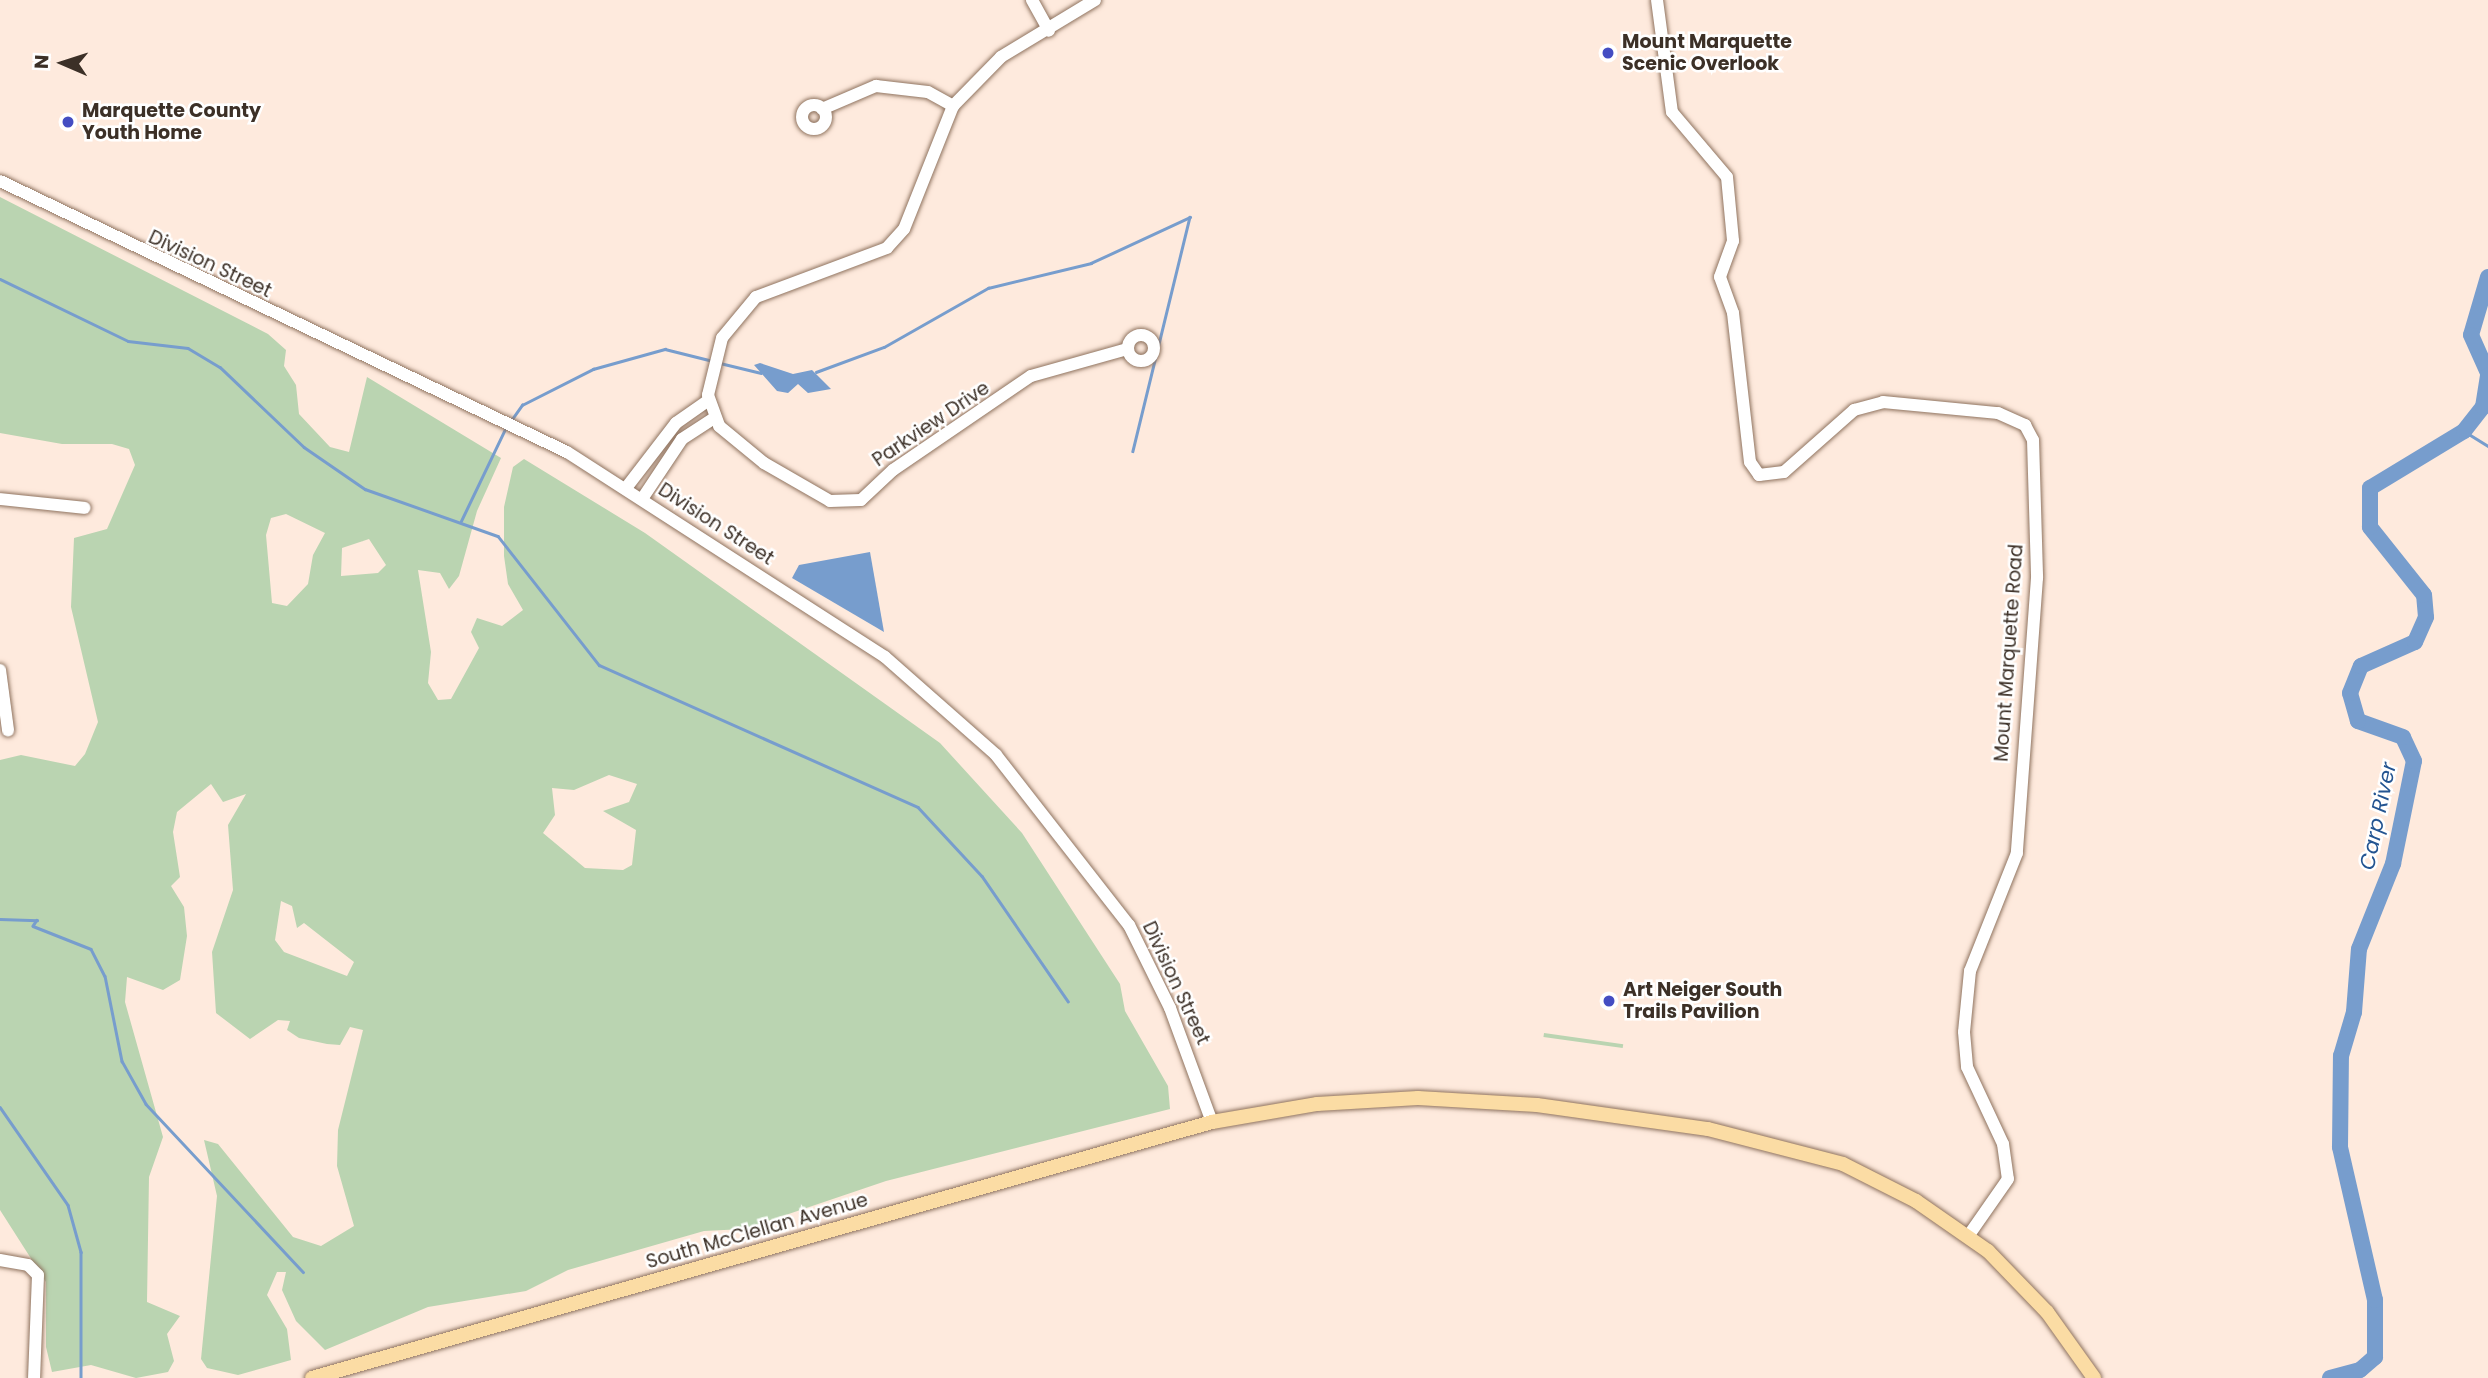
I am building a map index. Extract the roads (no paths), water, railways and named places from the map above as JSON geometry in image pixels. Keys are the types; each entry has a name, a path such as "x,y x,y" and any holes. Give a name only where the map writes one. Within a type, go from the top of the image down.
{"main road":[{"name":"South McClellan Avenue","path":"312,1378 1212,1122 1317,1104 1418,1098 1537,1105 1708,1129 1843,1164 1969,1236 2047,1312 2094,1378"}],"street":[{"path":"1032,0 1049,31"},
{"path":"626,488 676,423 708,401 711,368 722,338 756,297 865,259 887,248 904,229 953,106 1001,57 1049,31 1096,0"},
{"name":"Mount Marquette Road","path":"1657,0 1672,112 1727,177 1733,242 1720,277 1733,313 1750,462 1759,475 1784,472 1854,410 1883,402 1998,413 2025,425 2033,440 2037,578 2017,853 1970,971 1964,1049 1977,1098 2008,1157 2008,1179 1969,1236"},
{"path":"822,109 876,86 928,92 953,106"},
{"name":"Division Street","path":"0,181 557,447 626,488 886,658 996,755 1129,925 1170,1008 1212,1122"},
{"name":"Parkview Drive","path":"708,401 714,418 764,463 830,501 861,500 893,470 1031,376 1127,349"},
{"path":"642,499 682,439 714,418"},
{"path":"0,499 85,508"},
{"path":"0,670 8,730"},
{"path":"0,1260 28,1265 38,1275 34,1378"}],"water":[{"path":"760,363 793,374 812,370 831,389 808,393 798,384 788,393 777,391 754,365"},
{"path":"870,552 884,632 792,578 799,565"}],"waterway":[{"path":"816,372 884,347 988,288 1091,263 1190,217 1133,451"},
{"name":"Carp River","path":"2488,277 2471,335 2488,373"},
{"path":"0,279 128,341 188,348 220,367 304,447 365,489 498,536 599,665 918,807 982,876 1068,1001"},
{"path":"510,422 522,405 593,369 665,349 713,361"},
{"path":"720,363 761,373"},
{"name":"Carp River","path":"2330,1378 2360,1370 2375,1357 2375,1300 2340,1147 2341,1056 2354,1012 2359,949 2393,864 2414,761 2403,737 2358,721 2350,693 2361,666 2415,642 2426,617 2424,595 2370,527 2370,488 2464,431 2483,407 2488,375"},
{"path":"461,521 506,427"},
{"path":"2464,431 2488,446"},
{"path":"0,919 37,920 33,926 91,949 105,976 122,1061 146,1104 303,1272"},
{"path":"0,1107 68,1205 81,1252 81,1378"}],"place":[{"name":"Mount Marquette Scenic Overlook","path":"1608,53"},
{"name":"Marquette County Youth Home","path":"68,122"},
{"name":"Art Neiger South Trails Pavilion","path":"1609,1001"}]}
